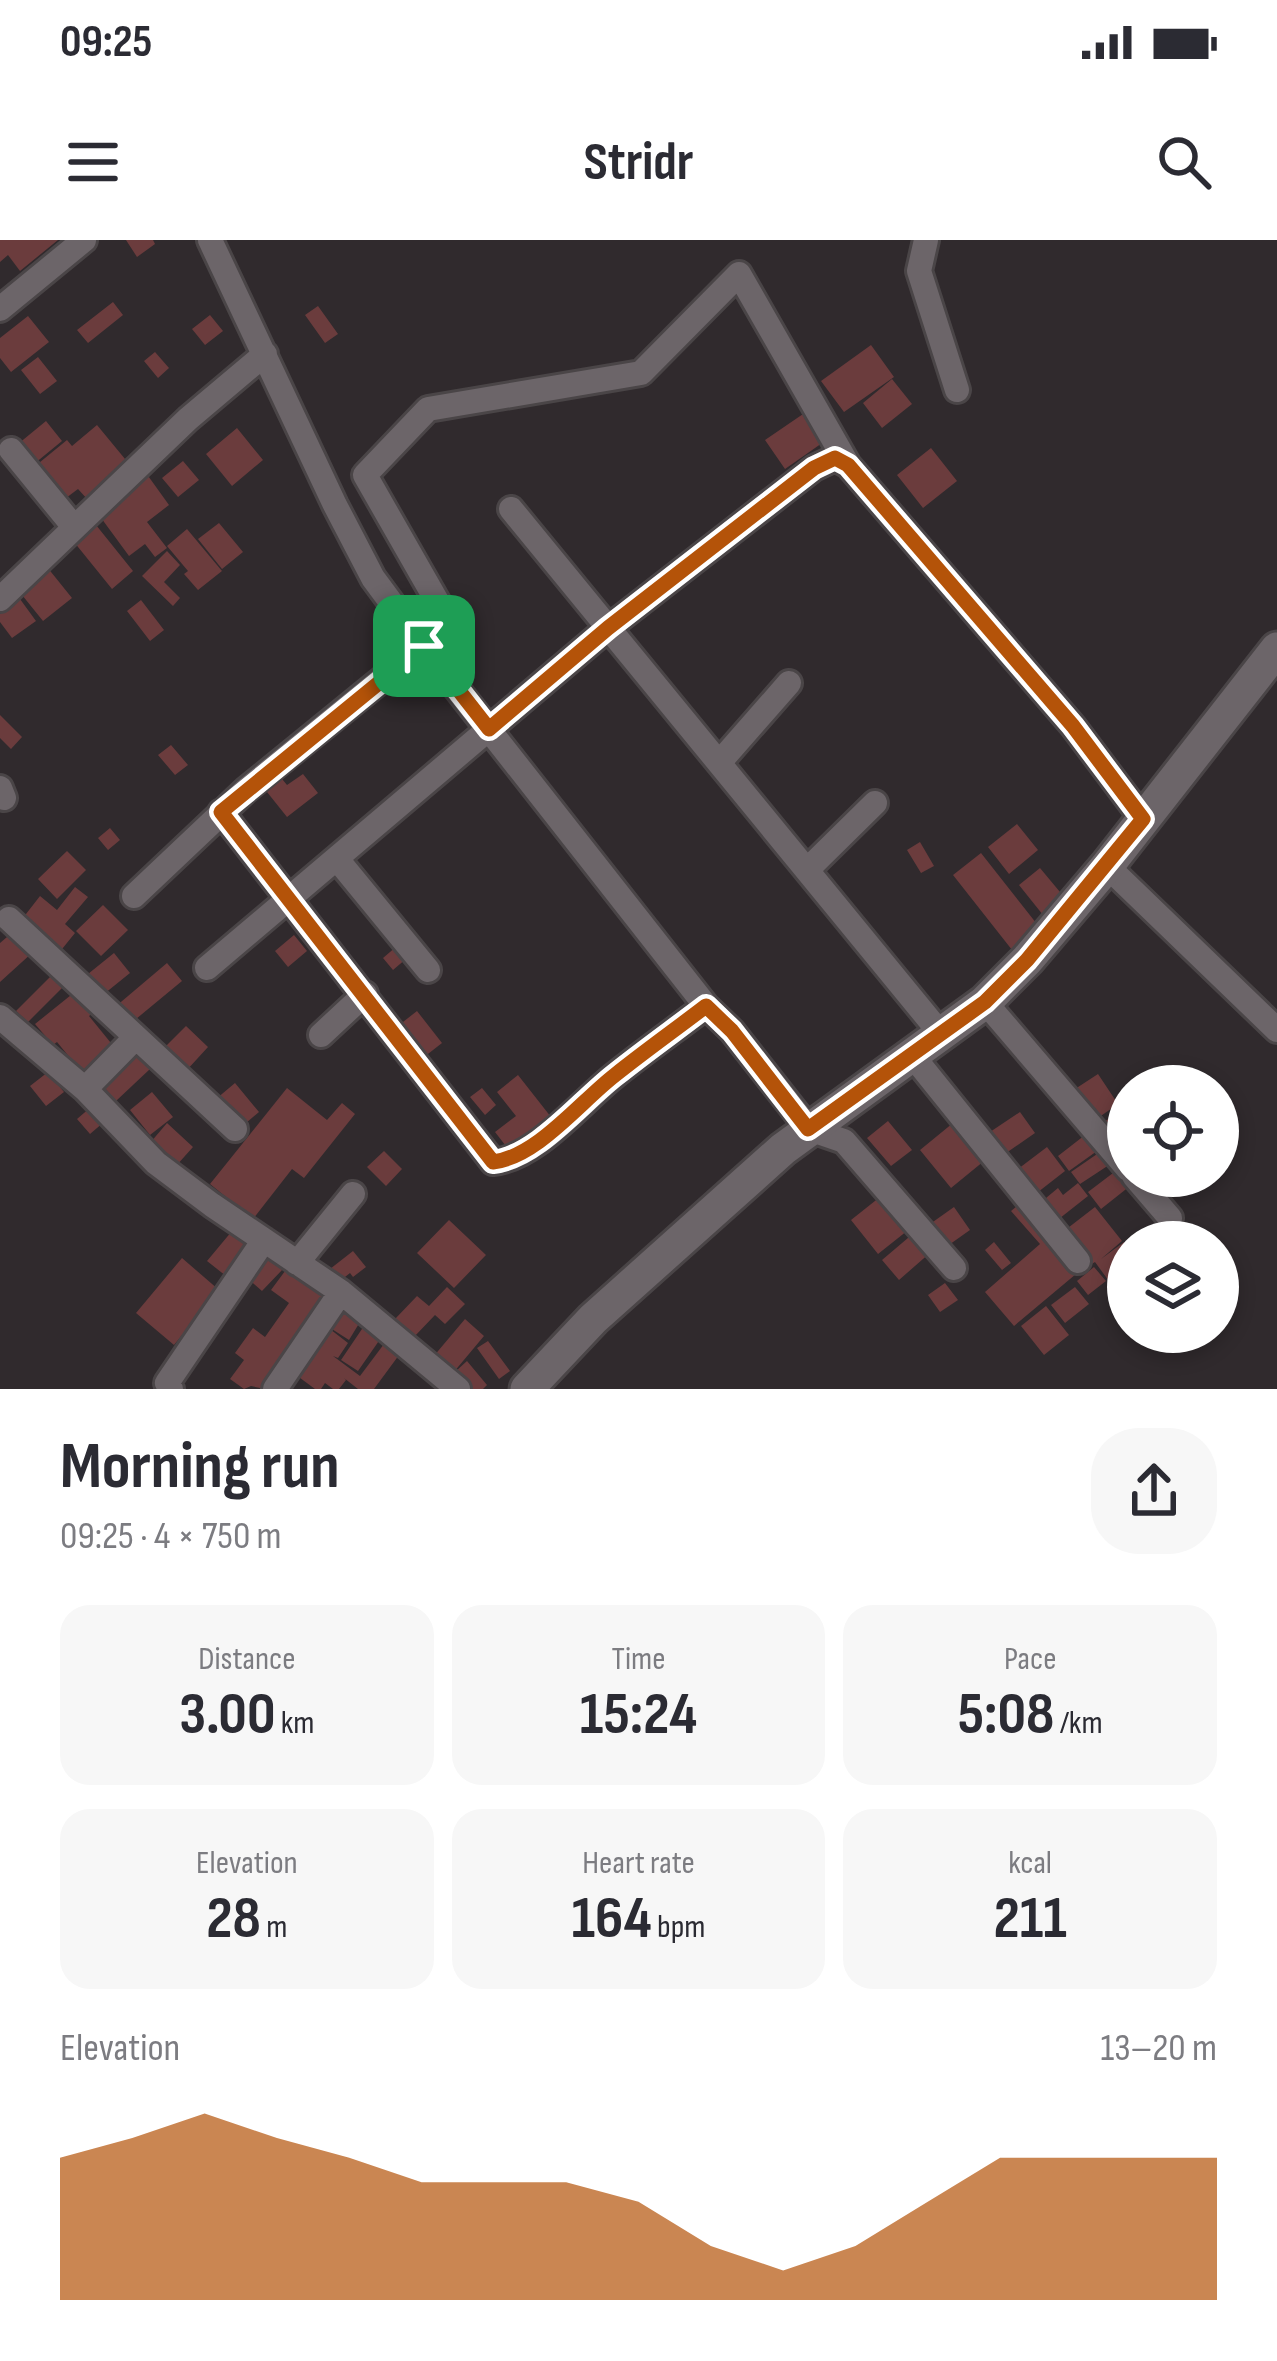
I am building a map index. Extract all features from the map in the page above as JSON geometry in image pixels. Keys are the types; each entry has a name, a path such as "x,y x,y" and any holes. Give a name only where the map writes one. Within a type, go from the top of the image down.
{"street":[{"path":"0,309 84,240"},
{"path":"211,240 373,578 706,1006 732,1031 808,1129 844,1141 954,1268"},
{"path":"926,240 919,272 957,390"},
{"path":"134,896 221,812 450,624 365,475 428,410 641,373 739,274 848,465 1073,726 1143,819"},
{"path":"0,599 188,419 265,354"},
{"path":"11,450 74,527"},
{"path":"207,968 608,628 814,468 835,458 848,465"},
{"path":"511,509 941,1034"},
{"path":"526,1389 593,1318 808,1129 985,1002 1107,866 1277,649"},
{"path":"719,763 789,682"},
{"path":"807,870 874,802"},
{"path":"221,812 493,1162 526,1152 613,1076 706,1006"},
{"path":"337,859 428,970"},
{"path":"1107,866 1277,1030"},
{"path":"9,919 235,1129"},
{"path":"321,1035 364,994"},
{"path":"985,1002 1107,1145"},
{"path":"0,1017 86,1089 157,1163 341,1292 458,1389"},
{"path":"86,1089 136,1037"},
{"path":"912,1055 1078,1261"},
{"path":"297,1263 353,1194"},
{"path":"1152,1197 1170,1218"},
{"path":"171,1389 167,1382 264,1240"},
{"path":"274,1389 341,1292"}],"building":[{"path":"0,240 58,240 20,271 8,255 0,262"},
{"path":"126,240 153,240 155,244 137,257"},
{"path":"113,302 123,315 88,343 77,330"},
{"path":"318,306 338,334 325,343 305,315"},
{"path":"210,315 223,331 205,345 192,329"},
{"path":"28,316 49,342 11,372 0,358 0,338"},
{"path":"871,345 894,377 844,412 821,381"},
{"path":"155,352 169,368 158,378 144,361"},
{"path":"38,357 57,381 40,394 21,370"},
{"path":"892,379 912,404 882,428 863,403"},
{"path":"806,412 825,441 785,469 765,440"},
{"path":"46,421 62,441 34,464 18,444"},
{"path":"97,425 130,465 88,500 78,489 62,501 34,467 67,440 72,446"},
{"path":"237,428 263,460 232,486 206,454"},
{"path":"931,448 957,481 923,508 897,475"},
{"path":"183,461 199,480 178,497 162,478"},
{"path":"146,473 169,505 147,522 167,548 155,557 145,544 129,556 96,511"},
{"path":"219,523 243,552 222,569 198,539"},
{"path":"96,525 133,571 112,589 74,542"},
{"path":"187,529 222,571 198,590 167,546"},
{"path":"167,551 180,565 164,582 180,598 173,606 142,576"},
{"path":"47,567 72,598 43,621 18,590"},
{"path":"20,599 36,621 12,638 0,614"},
{"path":"141,600 164,630 150,641 127,611"},
{"path":"0,715 22,737 11,749 0,738"},
{"path":"171,745 188,765 175,775 158,755"},
{"path":"278,774 287,785 303,774 318,793 287,817 263,787"},
{"path":"1017,824 1038,850 1009,874 988,847"},
{"path":"110,828 120,840 108,850 98,838"},
{"path":"920,842 934,866 921,873 907,850"},
{"path":"67,851 86,870 57,899 38,879"},
{"path":"981,853 1044,933 1016,955 953,875"},
{"path":"1040,868 1065,898 1043,915 1019,885"},
{"path":"75,887 88,897 65,924 75,933 58,954 19,923 40,896 57,910"},
{"path":"103,905 128,930 101,956 76,931"},
{"path":"14,931 33,952 0,982 0,943"},
{"path":"294,935 307,951 288,967 275,951"},
{"path":"397,946 407,958 393,970 383,958"},
{"path":"114,953 130,973 104,994 88,974"},
{"path":"167,963 182,981 130,1024 115,1007"},
{"path":"53,974 64,986 28,1022 16,1011"},
{"path":"76,991 115,1048 83,1074 35,1024"},
{"path":"417,1011 442,1043 419,1061 394,1029"},
{"path":"186,1026 208,1047 186,1071 163,1049"},
{"path":"137,1054 150,1069 116,1101 102,1085"},
{"path":"48,1072 64,1092 46,1106 30,1086"},
{"path":"1098,1074 1107,1088 1107,1112 1095,1120 1075,1089"},
{"path":"518,1075 551,1117 509,1150 495,1132 516,1116 497,1092"},
{"path":"235,1083 259,1112 240,1128 216,1099"},
{"path":"287,1088 327,1120 342,1103 355,1114 304,1178 292,1169 253,1219 210,1184"},
{"path":"482,1088 496,1105 485,1115 470,1097"},
{"path":"152,1092 173,1117 150,1135 130,1110"},
{"path":"91,1107 104,1122 90,1134 77,1119"},
{"path":"1020,1112 1035,1133 999,1158 984,1136"},
{"path":"888,1121 912,1150 891,1166 867,1138"},
{"path":"167,1123 193,1147 176,1166 150,1143"},
{"path":"953,1123 984,1161 951,1188 920,1150"},
{"path":"1085,1135 1097,1151 1069,1171 1058,1156"},
{"path":"1047,1147 1065,1171 1033,1196 1014,1172"},
{"path":"384,1151 402,1169 386,1186 367,1167"},
{"path":"1100,1152 1107,1162 1080,1184 1071,1172"},
{"path":"1107,1178 1107,1197 1116,1197 1101,1209 1088,1192"},
{"path":"1078,1183 1088,1196 1055,1222 1040,1203 1058,1188 1063,1195"},
{"path":"885,1193 912,1227 878,1254 851,1220"},
{"path":"1023,1201 1082,1269 1014,1326 985,1292 1040,1244 1011,1211"},
{"path":"954,1207 970,1230 946,1247 930,1224"},
{"path":"1095,1207 1107,1222 1107,1254 1101,1259 1107,1255 1107,1278 1095,1262 1090,1265 1064,1231"},
{"path":"449,1220 486,1255 454,1288 417,1253"},
{"path":"232,1231 251,1246 226,1276 207,1261"},
{"path":"915,1232 931,1252 899,1280 882,1260"},
{"path":"994,1242 1011,1263 1002,1270 985,1250"},
{"path":"353,1251 366,1267 340,1281 330,1269"},
{"path":"266,1254 283,1269 262,1291 246,1277"},
{"path":"182,1258 219,1290 174,1345 136,1313"},
{"path":"288,1267 330,1298 265,1389 244,1389 230,1379 244,1360 235,1353 253,1328 265,1337 289,1303 271,1290"},
{"path":"1094,1267 1106,1281 1088,1295 1077,1281"},
{"path":"945,1283 958,1300 940,1312 928,1295"},
{"path":"447,1287 465,1304 445,1324 435,1315 414,1337 395,1319 417,1296 429,1306"},
{"path":"1075,1287 1089,1304 1065,1323 1051,1305"},
{"path":"339,1301 363,1317 349,1340 324,1324"},
{"path":"1046,1306 1069,1335 1044,1355 1021,1326"},
{"path":"465,1319 484,1336 453,1373 433,1357"},
{"path":"366,1323 383,1335 358,1371 341,1360"},
{"path":"326,1326 348,1343 338,1358 333,1356 360,1376 387,1340 402,1351 374,1389 358,1389 344,1378 339,1389 325,1383 315,1389 292,1372"},
{"path":"488,1341 510,1371 499,1379 477,1348"},
{"path":"467,1361 487,1385 483,1389 471,1389 456,1371"}],"route":[{"path":"835,458 848,465 1073,726 1143,819 1027,960 985,1002 808,1129 732,1031 706,1006 613,1076 526,1152 493,1162 221,812 424,646 489,729 608,628 814,468 835,458"}]}
